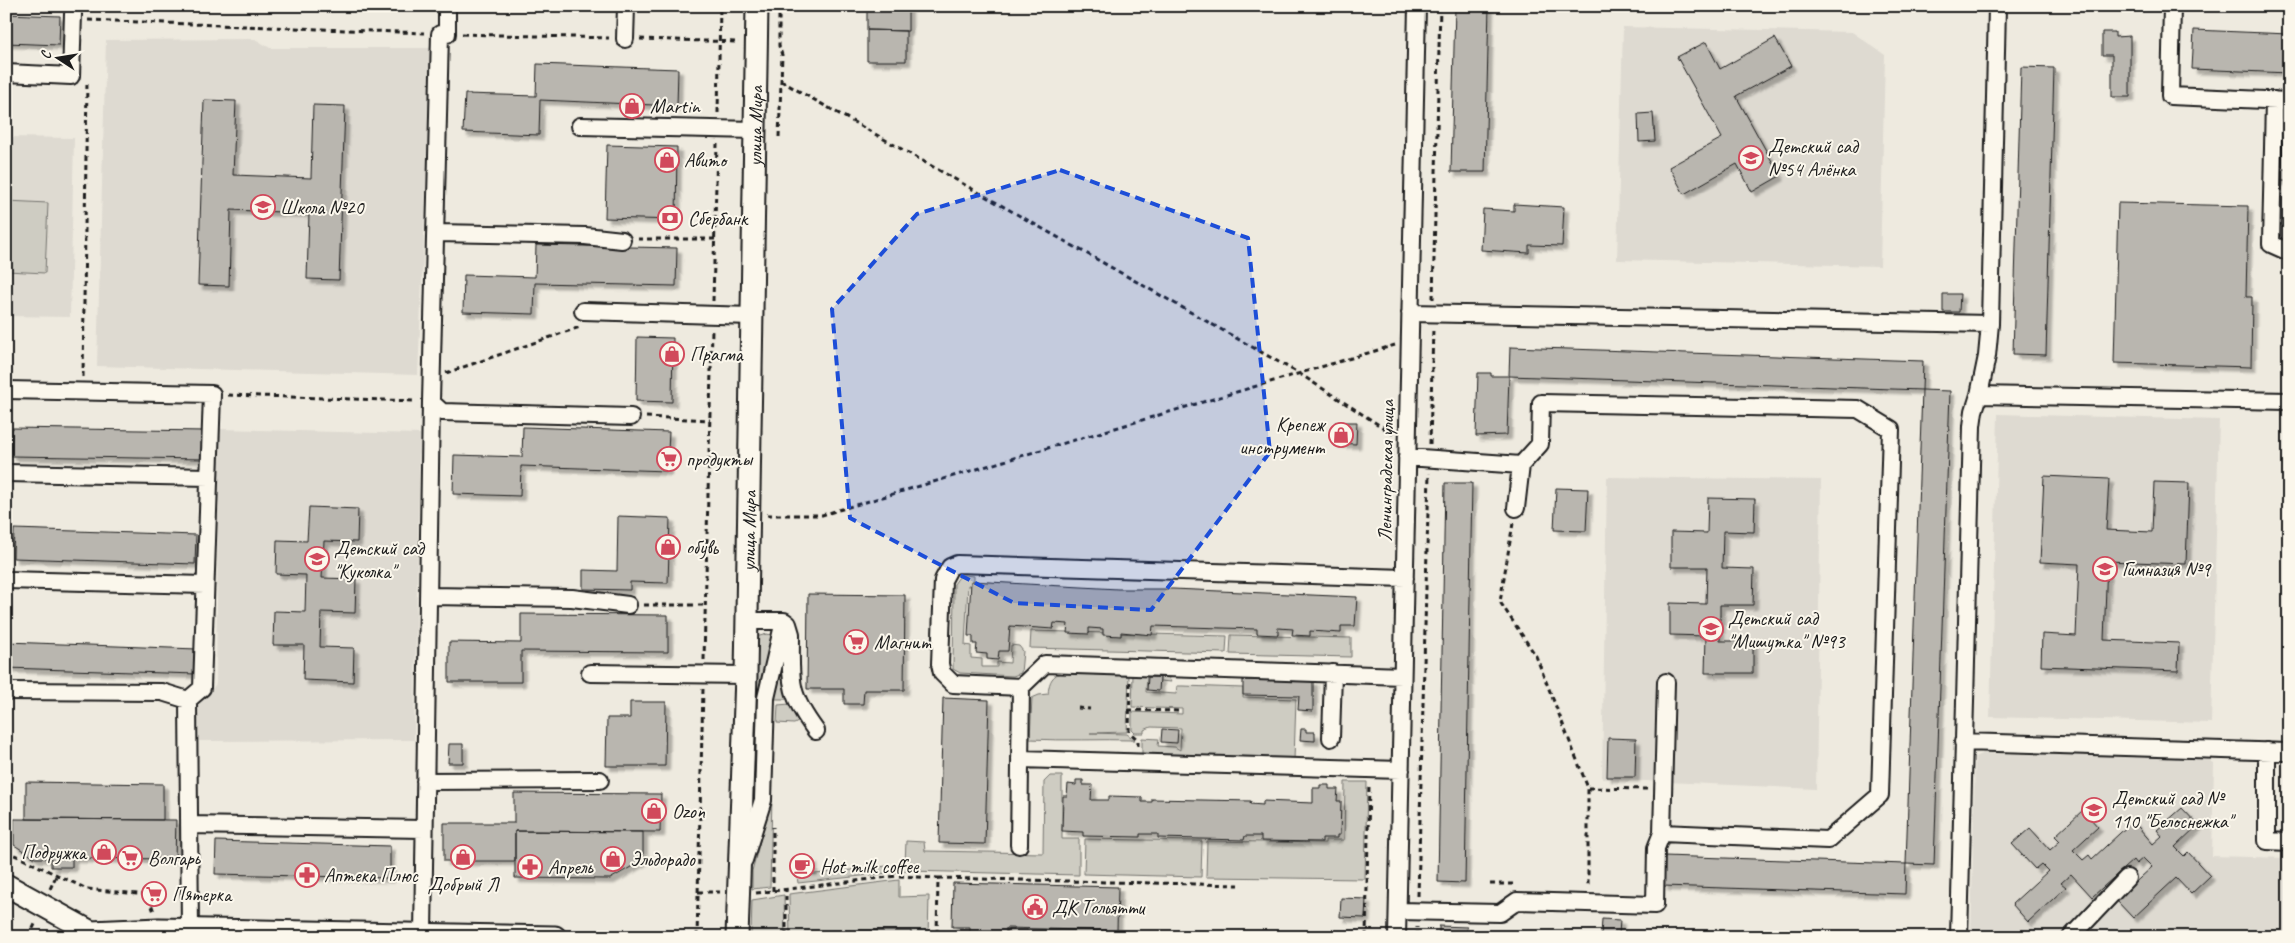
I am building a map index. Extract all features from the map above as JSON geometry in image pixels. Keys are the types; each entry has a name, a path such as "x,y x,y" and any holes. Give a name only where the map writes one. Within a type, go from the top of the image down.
{"main road":[{"name":"улица Мира","path":"737,937 746,675 757,6"},
{"path":"6,885 89,934 190,930 555,937"}],"street":[{"path":"423,934 431,402 444,34 448,6"},
{"path":"625,39 626,6"},
{"name":"Ленинградская улица","path":"1397,937 1417,6"},
{"path":"1959,937 1972,426 1987,356 1990,324 1997,6"},
{"path":"2172,6 2170,96 2281,100 2271,244 2289,252"},
{"path":"6,73 71,76 73,14"},
{"path":"580,126 755,130"},
{"path":"436,233 585,236 622,240"},
{"path":"1410,313 1990,324"},
{"path":"585,318 752,316"},
{"path":"6,390 212,394 202,688 188,700 190,930"},
{"path":"1979,395 2289,400"},
{"path":"431,402 442,412 631,417"},
{"path":"1516,508 1521,465 1540,444 1541,403 1858,409 1891,429 1880,795 1828,840 1662,833"},
{"path":"1407,457 1521,465"},
{"path":"6,473 209,477"},
{"path":"1021,687 952,684 942,673 940,664 943,580 950,567 957,564 1405,578"},
{"path":"6,580 205,586"},
{"path":"428,596 572,598 628,605"},
{"path":"747,621 784,621 788,624 791,634 793,693 801,710 816,731"},
{"path":"739,884 763,800 766,698 784,621"},
{"path":"1019,844 1021,687 1045,664 1402,676"},
{"path":"590,673 746,675"},
{"path":"1331,738 1333,673"},
{"path":"1398,911 1500,913 1517,901 1655,905 1656,848 1662,833 1666,682"},
{"path":"6,691 162,692 188,700"},
{"path":"1963,742 2289,752"},
{"path":"2267,751 2267,842 2289,842"},
{"path":"1020,759 1401,770"},
{"path":"425,781 600,780"},
{"path":"189,825 424,829"},
{"path":"2071,937 2127,878"}],"path":[{"path":"697,937 720,6"},
{"path":"779,6 778,46 782,55 779,137"},
{"path":"87,29 88,20 444,34 757,43"},
{"path":"82,390 87,78"},
{"path":"781,81 1300,374 1394,434"},
{"path":"622,240 715,239"},
{"path":"432,378 585,318"},
{"path":"766,524 767,514 822,515 1410,340"},
{"path":"212,394 431,402"},
{"path":"631,417 710,420"},
{"path":"1516,508 1500,602 1536,656 1588,788 1588,885"},
{"path":"628,605 706,605"},
{"path":"1130,667 1129,732 1138,740 1137,762"},
{"path":"1078,708 1090,709"},
{"path":"1128,710 1182,711"},
{"path":"1366,937 1369,769"},
{"path":"1588,788 1663,790"},
{"path":"6,851 86,889 148,894"},
{"path":"698,892 739,884 759,893 897,876 1239,885"},
{"path":"937,937 938,878"},
{"path":"786,890 786,937"}],"highlighted area":[{"path":"1060,170 1248,238 1270,452 1151,610 1014,603 850,518 832,309 917,214"}],"shaded area":[{"name":"Детский сад №54 Алёнка","path":"1623,27 1852,32 1885,55 1880,266 1617,260"},
{"name":"Школа №20","path":"255,39 270,48 432,48 418,375 97,366 106,40"},
{"path":"6,137 74,138 70,317 6,316"},
{"path":"7,201 48,203 45,273 6,271"},
{"name":"Гимназия №9","path":"1998,414 2219,420 2211,723 1990,717"},
{"name":"Детский сад \"Куколка\"","path":"219,429 420,434 414,740 199,741 198,706 216,684"},
{"name":"Детский сад \"Мишутка\" №93","path":"1607,477 1821,480 1816,789 1602,779"},
{"path":"963,575 974,576 974,585 968,585 965,645 971,646 971,658 982,659 982,667 997,667 997,662 1010,663 1011,645 1019,646 1023,651 1021,673 1013,676 960,673 953,669 954,584"},
{"path":"1031,631 1227,636 1226,653 1030,648"},
{"path":"767,634 775,636 759,792 753,806 756,637"},
{"path":"1231,635 1351,638 1351,657 1230,654"},
{"path":"785,642 788,699 772,699"},
{"path":"1149,669 1166,674 1171,682 1160,681 1160,675 1147,674 1146,692 1176,694 1177,686 1243,688 1243,697 1296,699 1294,760 1142,756 1142,738 1159,739 1158,746 1175,747 1180,750 1181,728 1151,727 1144,730 1144,733 1135,733 1132,730 1132,712 1182,714 1182,709 1132,707 1133,675"},
{"path":"1060,673 1129,675 1127,732 1090,733 1127,734 1135,740 1030,739 1032,698 1048,694 1052,679"},
{"path":"790,704 800,721 794,724 777,723 778,705"},
{"name":"Детский сад № 110 \"Белоснежка\"","path":"1983,753 2206,758 2214,763 2212,856 2289,858 2289,937 1971,937 1975,757"},
{"path":"1050,776 1062,776 1062,839 1079,839 1079,875 907,871 798,883 797,876 905,864 906,841 924,842 925,851 1043,853 1044,782"},
{"path":"1345,782 1367,782 1365,879 1206,877 1207,841 1325,843 1325,840 1344,840"},
{"path":"772,795 770,887 752,889 752,871"},
{"path":"1085,839 1202,841 1201,877 1084,874"},
{"path":"899,880 899,897 929,896 928,937 911,937 911,931 831,931 831,937 790,937 789,894"},
{"path":"784,895 785,937 751,937 752,900"}],"building":[{"path":"908,6 908,31 867,30 867,7"},
{"path":"1455,6 1489,6 1485,172 1451,172"},
{"path":"6,14 60,16 59,45 6,43"},
{"path":"867,30 906,31 906,61 867,61"},
{"path":"2194,30 2289,34 2289,73 2192,69"},
{"path":"2102,32 2115,32 2115,37 2130,36 2130,97 2112,97 2112,55 2102,55"},
{"path":"1775,38 1791,66 1736,96 1780,176 1752,192 1737,164 1684,194 1669,167 1722,138 1677,57 1706,42 1720,69"},
{"path":"537,64 678,69 677,106 540,100 539,135 463,132 465,94 536,96"},
{"path":"2021,67 2054,68 2046,355 2013,354"},
{"path":"204,100 236,101 233,175 311,178 313,105 345,106 339,280 307,279 309,213 231,210 229,286 198,285"},
{"path":"1653,113 1655,141 1639,142 1638,114"},
{"path":"607,145 677,147 676,220 605,218"},
{"path":"2277,169 2289,169 2289,181 2277,181"},
{"path":"2118,203 2248,206 2246,297 2252,297 2251,367 2114,363"},
{"path":"1514,204 1564,207 1562,246 1529,245 1529,253 1481,250 1483,209 1514,211"},
{"path":"536,245 677,248 676,286 535,283 534,314 463,312 464,275 535,277"},
{"path":"1943,294 1960,294 1959,312 1943,312"},
{"path":"637,337 673,338 672,402 636,401"},
{"path":"1510,347 1923,361 1922,390 1509,376"},
{"path":"1478,373 1491,373 1491,376 1509,376 1507,435 1476,436"},
{"path":"1922,390 1950,391 1934,865 1906,864"},
{"path":"1335,422 1357,422 1356,444 1334,443"},
{"path":"523,427 669,432 667,471 521,466 520,496 453,494 454,455 522,457"},
{"path":"12,428 205,431 204,459 11,456"},
{"path":"2288,463 2289,534 2286,534"},
{"path":"2044,476 2109,479 2106,530 2152,532 2154,482 2189,483 2186,564 2107,561 2104,640 2179,643 2178,671 2041,666 2042,634 2076,636 2079,564 2040,562"},
{"path":"1445,483 1472,483 1465,883 1438,882"},
{"path":"1556,488 1588,489 1586,531 1554,530"},
{"path":"1708,498 1755,499 1754,532 1723,531 1722,568 1754,569 1753,605 1720,605 1720,641 1753,641 1753,673 1705,673 1706,636 1670,635 1670,603 1706,604 1707,567 1671,567 1671,532 1707,533"},
{"path":"309,507 358,509 357,542 324,541 322,578 356,579 355,613 321,612 320,647 354,648 353,682 303,680 304,645 273,645 274,611 305,612 306,575 276,574 277,540 307,541"},
{"path":"618,516 670,518 668,583 630,582 630,590 583,589 583,570 617,571"},
{"path":"14,529 196,535 195,564 13,558"},
{"path":"971,581 1118,589 1173,589 1357,597 1355,626 1341,626 1341,633 1310,631 1310,636 1292,635 1293,629 1278,628 1278,635 1257,634 1257,629 1153,626 1152,635 1121,632 1121,636 1103,635 1103,629 1089,628 1089,634 1067,633 1068,624 1054,623 1053,629 1010,626 1008,651 999,651 998,660 987,659 987,654 976,653 977,644 973,644 973,636 968,636"},
{"name":"Магнит","path":"808,594 905,595 904,690 864,690 863,704 844,704 844,689 807,689"},
{"path":"521,614 668,615 668,652 521,651 521,682 449,682 449,642 521,643"},
{"path":"7,642 197,649 196,674 6,668"},
{"path":"1148,677 1160,677 1159,691 1147,690"},
{"path":"1243,680 1313,681 1313,711 1298,710 1299,696 1243,695"},
{"path":"943,698 989,700 985,844 939,843"},
{"path":"630,702 666,702 665,766 606,766 607,718 630,718"},
{"path":"1162,729 1178,730 1177,743 1161,742"},
{"path":"1301,729 1306,729 1306,732 1315,732 1315,741 1300,740"},
{"path":"1608,738 1636,739 1635,777 1607,777"},
{"path":"449,744 463,744 463,763 448,763"},
{"path":"1076,780 1083,780 1083,785 1092,785 1091,800 1109,800 1109,796 1142,797 1142,802 1152,802 1152,799 1251,801 1250,804 1263,805 1263,801 1313,803 1313,788 1320,788 1320,785 1329,785 1329,789 1338,789 1337,801 1341,801 1340,835 1337,835 1337,838 1322,838 1322,842 1261,841 1261,836 1245,836 1244,840 1158,838 1158,834 1140,834 1140,837 1083,836 1083,832 1062,831 1063,796 1067,796 1068,784 1076,785"},
{"path":"26,782 163,784 163,820 26,819"},
{"path":"514,793 661,794 660,832 515,831 515,861 444,861 444,823 514,823"},
{"path":"2182,808 2198,825 2175,847 2184,856 2188,852 2210,876 2191,894 2176,878 2133,918 2116,900 2152,867 2143,858 2136,864 2133,860 2092,897 2071,874 2061,883 2066,887 2028,922 2012,904 2048,871 2041,864 2035,869 2012,844 2030,828 2050,850 2060,841 2055,836 2083,810 2098,827 2073,850 2083,860 2089,855 2092,859 2133,821 2153,844 2162,836 2157,830"},
{"path":"14,819 176,820 175,859 72,858 72,867 51,867 51,858 35,858 14,845"},
{"path":"515,831 643,832 643,860 610,879 515,878"},
{"path":"216,841 390,846 390,878 215,874"},
{"path":"1664,856 1906,864 1905,894 1663,886"},
{"path":"813,860 813,871 799,871 799,861"},
{"name":"ДК Тольятти","path":"953,883 1118,887 1117,931 1006,928 1006,937 970,937 970,927 952,927"},
{"path":"1341,898 1366,899 1365,918 1340,917"},
{"path":"1602,919 1620,920 1619,934 1665,937 1601,937"},
{"path":"1439,926 1467,927 1466,937 1439,937"},
{"path":"831,931 911,931 911,937 831,937"}],"place":[{"name":"Martin","path":"632,106"},
{"name":"Детский сад №54 Алёнка","path":"1751,158"},
{"name":"Авито","path":"667,160"},
{"name":"Школа №20","path":"263,207"},
{"name":"Сбербанк","path":"670,218"},
{"name":"Прагма","path":"672,354"},
{"name":"Крепеж инструмент","path":"1341,435"},
{"name":"продукты","path":"669,459"},
{"name":"обувь","path":"668,547"},
{"name":"Детский сад \"Куколка\"","path":"317,559"},
{"name":"Гимназия №9","path":"2105,569"},
{"name":"Детский сад \"Мишутка\" №93","path":"1711,629"},
{"name":"Магнит","path":"856,642"},
{"name":"Детский сад № 110 \"Белоснежка\"","path":"2094,810"},
{"name":"Ozon","path":"654,811"},
{"name":"Подружка","path":"104,852"},
{"name":"Добрый Л","path":"463,857"},
{"name":"Волгарь","path":"130,858"},
{"name":"Эльдорадо","path":"613,859"},
{"name":"Hot milk coffee","path":"802,866"},
{"name":"Апрель","path":"530,867"},
{"name":"Аптека Плюс","path":"307,875"},
{"name":"Пятерка","path":"154,894"},
{"name":"ДК Тольятти","path":"1035,907"}]}
